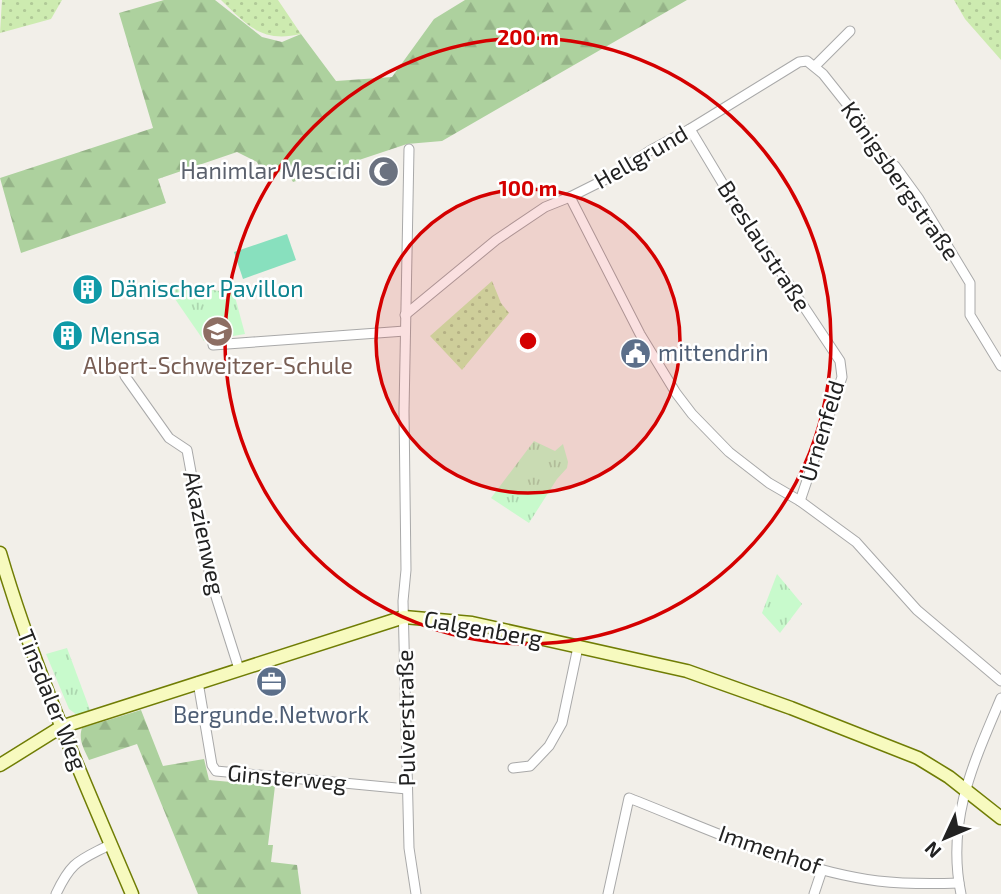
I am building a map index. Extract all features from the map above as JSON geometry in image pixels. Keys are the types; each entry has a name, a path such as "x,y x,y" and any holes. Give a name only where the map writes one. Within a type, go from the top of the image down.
{"street":[{"path":"815,66 850,31"},
{"name":"Hellgrund","path":"405,315 496,240 545,207 610,177 799,62 807,61 815,66"},
{"name":"Königsbergstraße","path":"815,66 858,118 872,144 895,166 970,282 970,315 1001,366"},
{"name":"Breslaustraße","path":"690,130 729,194 840,361"},
{"name":"Pulverstraße","path":"408,149 404,617 409,848 416,894"},
{"path":"570,197 640,334 683,403 729,452 769,484 796,499 856,542 916,610 1001,681"},
{"path":"213,345 405,331"},
{"name":"Urnenfeld","path":"796,499 842,377 840,361"},
{"name":"Akazienweg","path":"125,376 169,438 187,450 211,581 239,669"},
{"name":"Tinsdaler Weg","path":"0,553 22,626 61,727 132,894"},
{"name":"Galgenberg","path":"0,765 61,727 404,617 472,623 687,671 918,758 965,788 1001,818"},
{"path":"513,768 530,766 549,746 562,723 578,647"},
{"name":"Ginsterweg","path":"198,682 212,765 216,771 407,789"},
{"path":"961,894 956,853 965,788 1001,698"},
{"name":"Immenhof","path":"608,894 629,798 757,848 822,870 877,881 959,883"},
{"path":"56,894 67,870 79,860 111,845"},
{"path":"814,894 822,870"}],"green space":[{"path":"2,0 62,0 51,19 0,33"},
{"path":"164,0 215,0 262,37 282,42 301,34 336,81 392,77 434,19 465,0 687,0 442,141 407,144 293,182 286,170 271,175 262,172 257,162 237,152 158,179 166,203 21,253 0,178 153,128 119,13"},
{"path":"221,0 278,0 301,34 276,36 256,30"},
{"path":"954,0 1001,0 1001,60 965,19"},
{"path":"287,234 296,260 243,279 234,252"},
{"path":"492,281 501,303 509,313 462,370 430,336"},
{"path":"164,283 234,293 245,334 204,341"},
{"path":"534,441 555,451 563,444 568,462 567,468 529,523 491,498"},
{"path":"777,574 802,604 780,633 762,613"},
{"path":"67,648 90,710 77,715 69,709 46,654"},
{"path":"141,710 163,766 204,759 209,780 275,786 268,845 273,845 271,862 297,865 301,894 198,894 137,744 89,760 82,744 82,728"}],"place":[{"name":"Hanimlar Mescidi","path":"384,171"},
{"name":"Dänischer Pavillon","path":"87,289"},
{"name":"Albert-Schweitzer-Schule","path":"218,332"},
{"name":"Mensa","path":"67,336"},
{"name":"mittendrin","path":"635,353"},
{"name":"Bergunde.Network","path":"271,681"}]}
